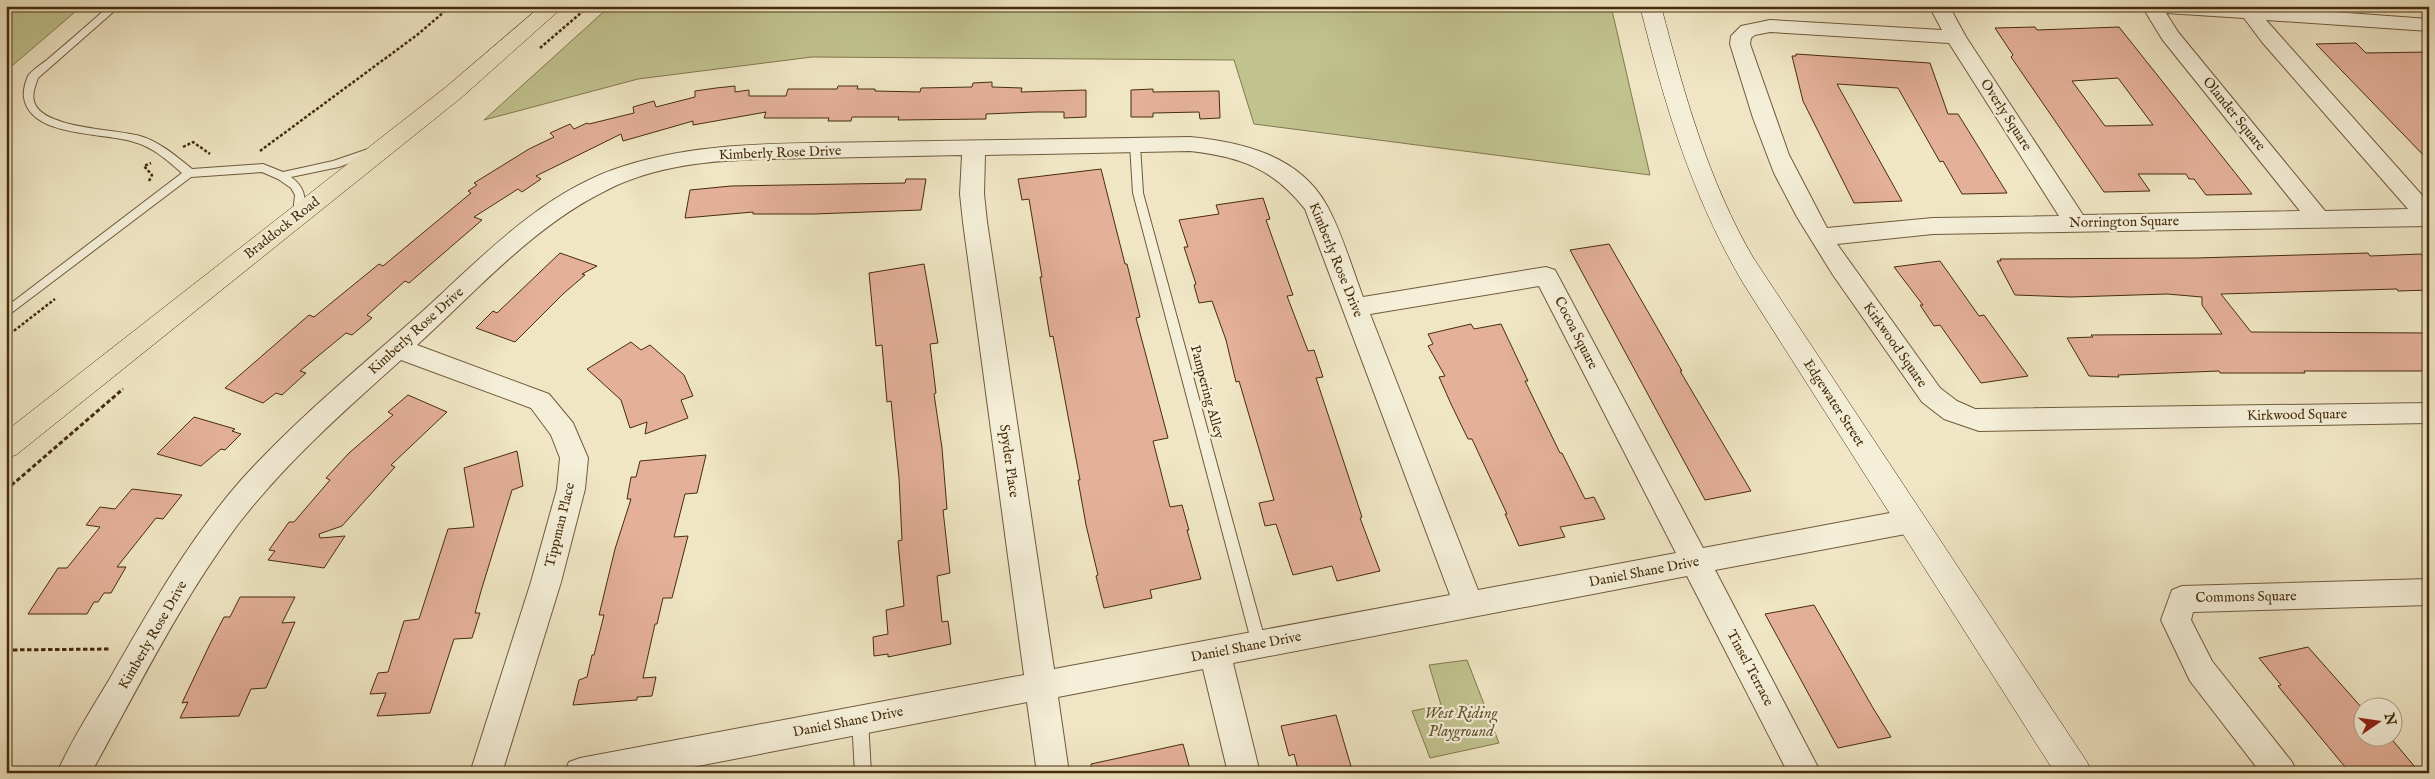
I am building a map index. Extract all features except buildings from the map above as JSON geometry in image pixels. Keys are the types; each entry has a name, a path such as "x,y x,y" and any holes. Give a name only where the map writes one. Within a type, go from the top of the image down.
{"main road":[{"name":"Braddock Road","path":"6,447 387,146 454,92 554,6"}],"street":[{"name":"Edgewater Street","path":"1650,6 1693,155 1728,235 1758,287 2075,773"},
{"name":"Overly Square","path":"1939,6 1956,37 2076,222"},
{"name":"Olander Square","path":"2152,6 2169,35 2319,219"},
{"path":"2157,6 2429,25"},
{"path":"2250,12 2269,38 2428,217"},
{"name":"Kirkwood Square","path":"1956,37 1791,17 1770,26 1748,30 1741,36 1740,44 1773,143 1794,189 1821,237 1931,395 1943,406 1960,416 1979,421 2429,413"},
{"name":"Kimberly Rose Drive","path":"73,773 203,551 239,501 294,442 504,251 562,204 601,183 642,169 687,158 742,152 1190,144 1224,147 1278,167 1302,186 1316,206 1469,605"},
{"name":"Spyder Place","path":"974,148 972,194 975,222 1053,773"},
{"name":"Norrington Square","path":"1821,237 1933,226 2428,217"},
{"name":"Cocoa Square","path":"1355,307 1546,276 1695,562"},
{"name":"Tippman Place","path":"397,348 540,401 563,430 574,458 571,489 546,582 486,773"},
{"name":"Daniel Shane Drive","path":"580,773 1911,521"},
{"name":"Tinsel Terrace","path":"1695,562 1805,773"},
{"name":"Commons Square","path":"2281,773 2201,671 2176,620 2182,599 2429,592"},
{"path":"1215,653 1244,773"}],"lane":[{"path":"115,6 33,78 28,92 30,104 38,117 63,126 136,139 155,146 168,154 189,173"},
{"name":"Pampering Alley","path":"1135,145 1138,193 1260,644"},
{"path":"282,176 335,164 387,146"},
{"path":"6,313 189,173 212,173 263,168 282,176 296,186 300,195 299,214"},
{"path":"860,720 863,773"}],"path":[{"path":"258,152 340,92 451,6"},
{"path":"147,184 152,174 144,166 193,142 213,156"},
{"path":"6,650 144,649"}],"green space":[{"path":"6,6 82,6 6,71"},
{"path":"610,6 804,6 814,11 1024,6 1611,6 1650,175 1254,124 1234,60 812,57 638,79 484,120"},
{"name":"West Riding Playground","path":"1467,660 1499,743 1430,758 1412,711 1441,705 1429,665"}]}
